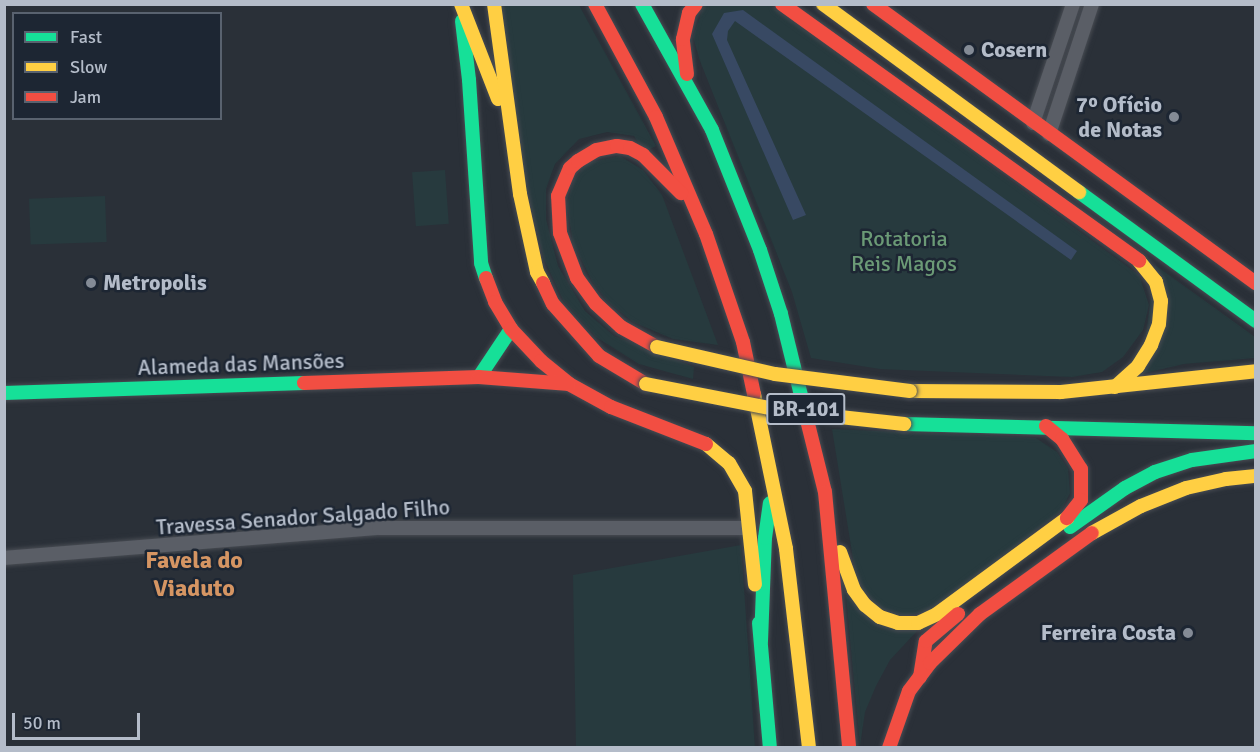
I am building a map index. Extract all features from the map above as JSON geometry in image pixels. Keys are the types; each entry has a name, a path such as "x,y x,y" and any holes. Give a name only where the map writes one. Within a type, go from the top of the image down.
{"main road":[{"path":"461,4 513,139"},
{"path":"461,4 469,80 481,263 495,302 511,329 541,361 568,384 590,397 687,434 713,448 729,463 741,480 749,528 770,747"},
{"path":"494,4 530,246 537,272 553,304 599,356 646,384 698,396 785,411 904,424 1256,433"},
{"name":"BR-101","path":"595,4 656,117 723,280 743,342 786,549 809,747"},
{"name":"BR-101","path":"642,4 712,130 760,250 798,375 825,492 849,747"},
{"path":"690,89 683,39 689,13 696,4"},
{"path":"782,4 1143,264 1156,282 1159,291 1160,324 1138,366 1115,387"},
{"path":"823,4 1256,321"},
{"path":"873,4 1256,283"},
{"path":"695,209 654,164 630,148 616,146 596,150 578,161 570,168 558,196 557,215 560,233 577,278 596,304 621,327 657,347 776,374 910,391 1061,392 1256,371"},
{"path":"479,377 511,329"},
{"name":"Alameda das Mansões","path":"4,393 479,377 568,384"},
{"path":"825,492 847,575 865,605 880,617 898,623 918,623 957,602 1074,512 1081,500 1083,485 1081,469 1062,439 1046,426"},
{"path":"920,676 927,641 1011,571 1095,508 1155,472 1191,460 1256,452"},
{"path":"889,747 895,724 909,691 930,663 980,614 1084,538 1141,506 1186,488 1226,479 1256,476"},
{"path":"761,641 765,538 773,485"}],"street":[{"path":"1034,123 1073,4"},
{"path":"1049,134 1092,4"},
{"name":"Travessa Senador Salgado Filho","path":"4,558 379,528 749,528"}],"green space":[{"path":"501,5 579,5 656,146 644,152 634,136 607,132 579,139 555,164 546,189 546,219 558,266 585,311 614,336 694,367 693,379 639,364 596,337 563,300 544,259 527,192"},
{"name":"Rotatoria Reis Magos","path":"704,5 770,5 1139,275 1149,305 1143,330 1123,357 1102,372 1072,377 880,369 811,358 792,292 700,61 693,37"},
{"path":"620,156 643,170 662,195 718,345 673,339 633,322 608,302 592,281 573,243 567,204 574,180 587,163"},
{"path":"445,170 449,224 416,226 412,172"},
{"path":"105,196 107,242 31,245 29,199"},
{"path":"1155,265 1255,337 1255,358 1184,364 1141,374"},
{"path":"832,429 1036,438 1057,452 1068,469 1070,493 1061,511 932,611 900,616 880,609 857,583"},
{"path":"741,545 755,747 576,747 573,575"},
{"path":"846,596 917,631 890,660 876,686 865,712 860,746"}],"water":[{"path":"743,10 1077,251 1071,260 735,21 728,31 727,40 806,215 793,220 712,34 724,13"}],"traffic: fast":[{"path":"642,4 712,130 760,250 781,314 807,420"},
{"path":"462,21 469,80 481,263 486,278"},
{"path":"1079,192 1256,321"},
{"path":"479,377 511,329"},
{"path":"4,393 304,383"},
{"path":"904,424 1256,433"},
{"path":"1070,527 1125,488 1155,472 1192,460 1256,451"},
{"path":"761,641 765,538 770,503"},
{"path":"759,623 770,748"}],"traffic: slow":[{"path":"461,4 498,99"},
{"path":"494,4 520,194 537,272 543,283"},
{"path":"823,4 1079,192"},
{"path":"1115,387 1138,366 1151,345 1159,324 1161,301 1156,282 1139,261"},
{"path":"657,347 775,374 910,391"},
{"path":"910,391 1061,392 1256,371"},
{"path":"646,384 785,411 904,424"},
{"path":"754,394 786,549 809,748"},
{"path":"706,444 729,463 745,491 755,584"},
{"path":"1092,533 1141,506 1186,488 1226,479 1256,476"},
{"path":"840,552 854,590 865,605 880,617 898,623 918,623 937,614 1067,518"}],"traffic: jam":[{"path":"595,4 656,117 706,234 743,342 754,394"},
{"path":"687,74 683,39 689,13 696,4"},
{"path":"782,4 1139,261"},
{"path":"873,4 1256,283"},
{"path":"657,347 621,327 596,304 577,278 560,233 558,196 570,168 578,161 596,150 617,146 630,148 643,155 681,193"},
{"path":"486,278 495,302 511,329 541,361 569,384 611,407 706,444"},
{"path":"543,283 553,304 599,356 646,384"},
{"path":"304,383 479,377 569,384"},
{"path":"807,420 825,492 849,748"},
{"path":"1046,426 1062,439 1081,469 1081,500 1067,518"},
{"path":"889,748 909,691 930,663 980,614 1092,533"},
{"path":"920,677 926,641 958,614"}],"place":[{"name":"Cosern","path":"969,50"},
{"name":"7º Ofício de Notas","path":"1174,117"},
{"name":"Metropolis","path":"91,283"},
{"name":"Ferreira Costa","path":"1188,633"}],"district":[{"name":"Favela do Viaduto","path":"194,575"}]}
